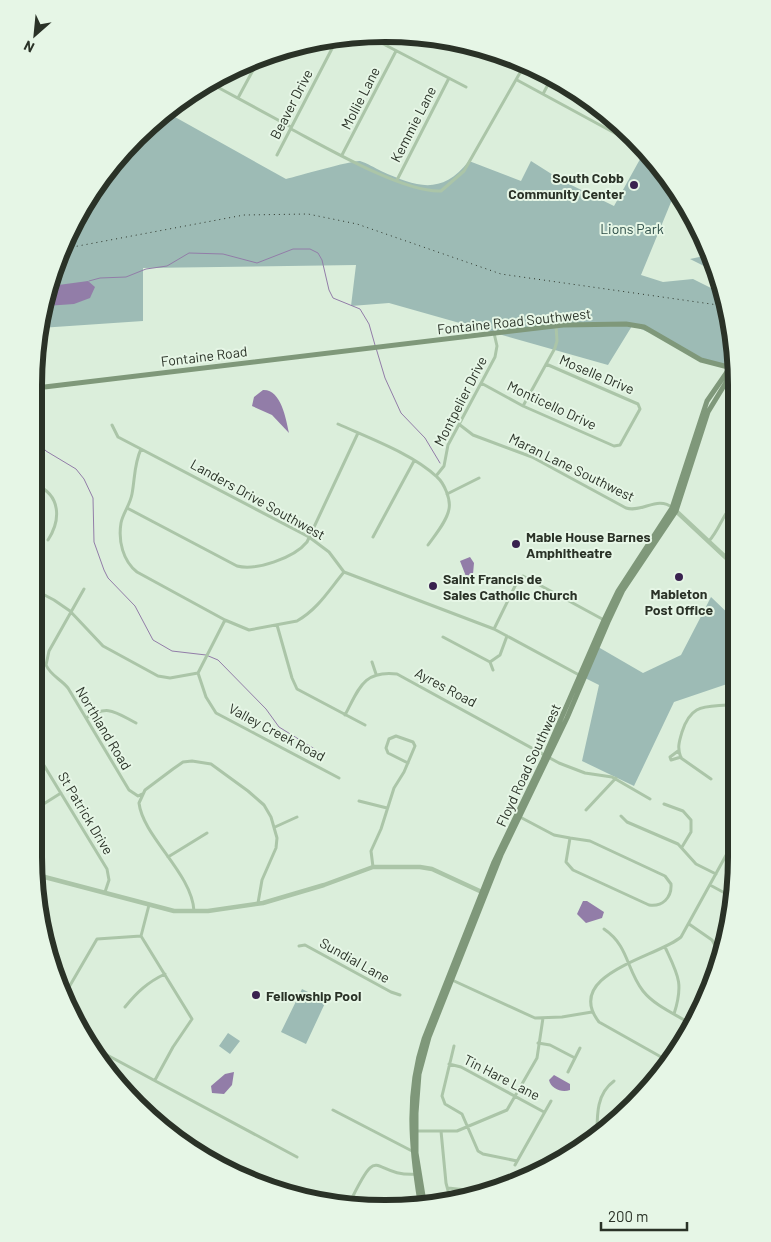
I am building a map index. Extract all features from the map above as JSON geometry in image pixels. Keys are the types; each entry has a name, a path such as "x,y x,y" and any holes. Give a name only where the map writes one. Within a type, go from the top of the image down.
{"main road":[{"name":"Fontaine Road Southwest","path":"375,348 556,326 592,324 637,326 649,330 701,360 728,367"},
{"name":"Fontaine Road","path":"42,387 375,348"},
{"name":"Floyd Road Southwest","path":"483,893 520,817 623,590 674,509 703,409 710,394 728,374"},
{"name":"Floyd Road Southwest","path":"582,677 604,620 621,586 674,509"},
{"name":"Floyd Road Southwest","path":"420,1198 412,1151 412,1093 416,1068 424,1039 483,893 547,756"},
{"name":"Floyd Road Southwest","path":"420,1198 417,1187 416,1131 417,1094 421,1062 449,978"}],"street":[{"path":"380,42 466,88"},
{"name":"Beaver Drive","path":"278,155 333,46"},
{"name":"Mollie Lane","path":"342,155 396,51"},
{"path":"238,98 253,69"},
{"path":"217,87 342,155 397,180 434,191 441,191 456,180 468,165 521,71"},
{"name":"Kemmie Lane","path":"397,180 449,78"},
{"path":"517,80 621,136"},
{"path":"543,94 548,84"},
{"path":"523,406 556,344 556,326"},
{"name":"Montpelier Drive","path":"436,476 444,466 447,447 496,354 494,334"},
{"name":"Moselle Drive","path":"546,364 638,404 640,409 620,444 614,446"},
{"name":"Monticello Drive","path":"481,383 523,406 614,446"},
{"path":"338,424 414,461 436,476 447,494 449,509 445,520 428,545"},
{"name":"Landers Drive Southwest","path":"112,425 118,437 309,537 329,552 344,572"},
{"name":"Maran Lane Southwest","path":"460,425 474,435 532,457 626,508 636,510 657,502 666,503 674,509"},
{"path":"127,508 228,562 246,568 295,553 303,547 309,537 358,433"},
{"path":"141,449 135,466 133,489 121,523 120,536 126,561 131,567 225,620 249,630 297,621 316,608 344,572 494,630 582,677"},
{"path":"373,537 414,461"},
{"path":"447,494 479,478"},
{"path":"42,489 49,493 56,505 57,522 48,540"},
{"path":"674,509 728,560"},
{"path":"708,542 719,529 728,509"},
{"path":"494,630 512,589 519,578 523,576 604,620"},
{"name":"Northland Road","path":"84,589 49,651 46,666 51,674 64,683 129,790 138,796 142,793"},
{"path":"42,594 70,611 103,646 158,676 170,678 198,673 225,620"},
{"path":"277,625 297,689 365,725"},
{"path":"490,662 500,655 507,636"},
{"path":"443,637 490,662 493,670"},
{"path":"345,715 362,685 376,674 372,662"},
{"name":"Valley Creek Road","path":"198,673 206,697 216,712 339,778"},
{"name":"Ayres Road","path":"376,674 397,674 547,756 585,773 616,778"},
{"path":"711,779 681,758 678,751 687,717 692,712 698,708 728,705"},
{"path":"86,718 95,712 107,710 136,724"},
{"path":"373,867 371,851 381,829 394,788 408,763 414,744 396,736 389,739 386,748 388,754 408,763"},
{"path":"678,751 670,757 671,760 675,761 681,758"},
{"path":"194,911 193,895 142,813 140,802 142,793 183,762 192,761 210,764 264,805 274,826 278,842 262,880 258,904"},
{"name":"St Patrick Drive","path":"42,762 107,869 109,880 105,892"},
{"path":"586,810 616,778 650,799"},
{"path":"42,805 61,793"},
{"path":"359,801 387,808"},
{"path":"664,804 683,812 690,820 691,832 682,847"},
{"path":"621,816 626,822 682,847 696,864 716,874"},
{"path":"274,826 297,817"},
{"path":"520,817 554,835 590,841 665,876 671,884 668,898 661,904 649,905 572,870 566,862 570,838"},
{"path":"168,857 207,833"},
{"path":"663,1058 602,1024 592,1012 592,999 596,986 608,974 629,962 665,947 681,936 728,854"},
{"path":"43,877 174,911 194,911 258,904 324,885 373,867 420,867 432,869 483,893"},
{"path":"710,885 727,894"},
{"path":"149,905 141,936 192,1019 168,1056 156,1080"},
{"path":"689,924 712,940 716,947"},
{"path":"604,929 618,940 642,990 656,1004 686,1021"},
{"path":"69,987 97,939 141,936"},
{"name":"Sundial Lane","path":"299,946 305,945 391,992 400,995"},
{"path":"665,947 679,977 681,986 674,1014"},
{"path":"125,1007 137,992 152,980 165,974"},
{"path":"449,978 490,996 517,1011 543,1018 592,1012"},
{"path":"416,1131 441,1132 468,1128 507,1110 536,1058 543,1018"},
{"path":"538,1043 550,1045 575,1058"},
{"path":"454,1046 442,1096 445,1104 462,1114 478,1151 490,1156 517,1161"},
{"path":"568,1072 580,1048"},
{"path":"105,1054 298,1157"},
{"name":"Tin Hare Lane","path":"449,1064 461,1067 544,1112"},
{"path":"598,1126 600,1097 605,1088 614,1081"},
{"path":"515,1165 551,1101"},
{"path":"333,1110 412,1151"},
{"path":"441,1132 449,1194"},
{"path":"352,1198 367,1169 372,1165 376,1164 399,1173 417,1175"},
{"path":"448,1188 465,1190"}],"green space":[{"name":"Lions Park","path":"173,116 286,179 337,165 360,161 406,181 428,185 448,180 469,161 521,181 531,161 561,180 614,206 641,157 673,198 641,275 663,282 693,279 715,290 726,341 728,367 705,360 645,330 632,326 608,365 389,303 351,306 356,265 143,268 143,321 47,327 61,275 88,214 113,177 128,159"},
{"path":"703,256 707,268 690,259"},
{"path":"711,597 728,613 728,684 674,702 634,786 582,761 599,685 579,675 593,644 643,673 681,655"},
{"path":"302,989 326,1001 306,1044 281,1032"},
{"path":"228,1033 240,1041 230,1054 219,1046"}],"shaded area":[{"path":"88,281 95,287 90,298 74,304 52,306 58,285"},
{"path":"263,390 274,394 278,399 282,406 289,433 272,415 252,406 254,397"},
{"path":"470,557 474,563 473,574 467,579 460,561"},
{"path":"583,901 587,901 604,912 602,918 586,923 577,914"},
{"path":"234,1072 232,1085 224,1094 212,1093 211,1086 225,1074"},
{"path":"554,1075 570,1084 570,1090 560,1091 554,1088 549,1080"}],"waterway":[{"path":"89,281 100,278 126,277 146,269 167,266 189,253 223,254 257,263 293,249 310,249 318,253 322,260 329,290 333,298 360,309 369,324 375,345"},
{"path":"376,348 385,378 401,413 425,438 440,463"},
{"path":"42,447 76,469 84,479 93,498 94,542 104,570 108,578 135,606 153,640 172,651 206,655 218,660 266,709 279,727 321,753"},
{"path":"156,1111 160,1113"}],"railway":[{"path":"72,247 244,215 308,214 357,224 501,274 719,305"}],"place":[{"name":"South Cobb Community Center","path":"634,185"},
{"name":"Mable House Barnes Amphitheatre","path":"516,544"},
{"name":"Mableton Post Office","path":"679,577"},
{"name":"Saint Francis de Sales Catholic Church","path":"433,586"},
{"name":"Fellowship Pool","path":"256,995"}]}
